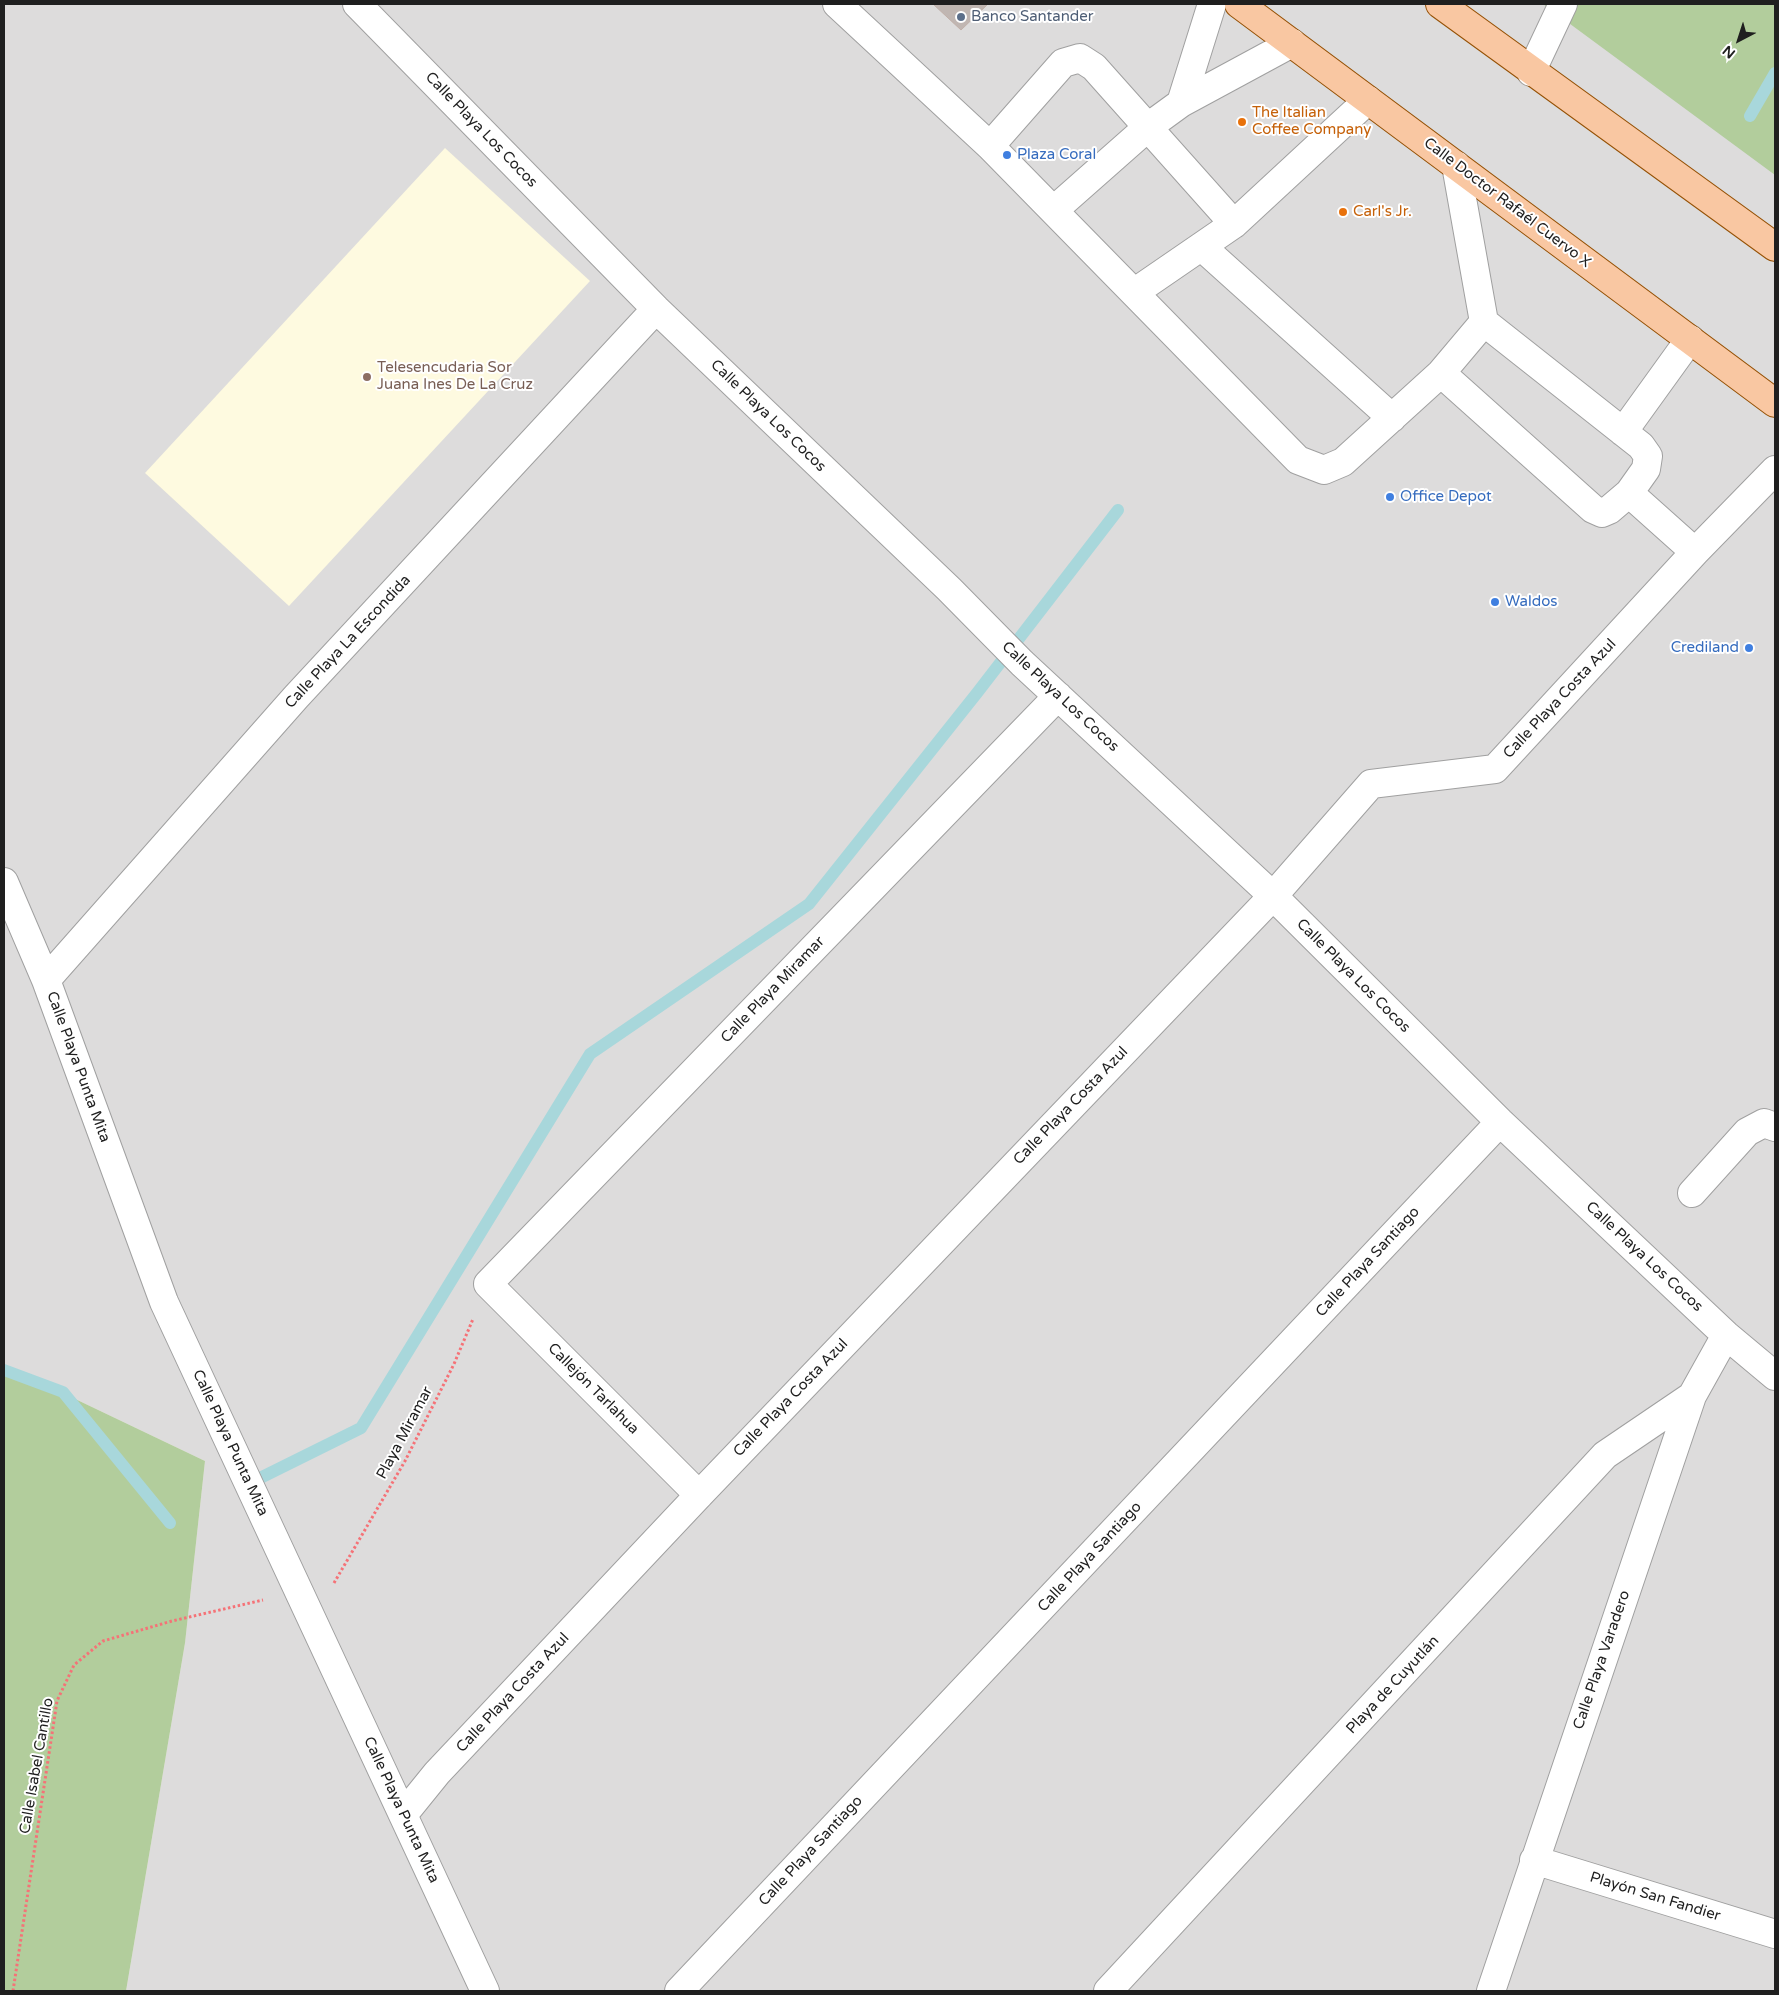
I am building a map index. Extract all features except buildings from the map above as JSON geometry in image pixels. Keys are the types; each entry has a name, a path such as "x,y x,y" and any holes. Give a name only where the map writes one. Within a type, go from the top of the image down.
{"main road":[{"name":"Calle Doctor Rafaél Cuervo X","path":"1239,4 1775,403"},
{"path":"1440,4 1531,72 1775,247"}],"street":[{"name":"Calle Playa Los Cocos","path":"357,4 656,309 949,589 1022,663 1273,896 1500,1122 1726,1335 1775,1376"},
{"path":"838,4 990,146 1298,460 1324,470 1343,462 1440,373 1484,322"},
{"path":"1181,103 1212,4"},
{"path":"1531,72 1563,4"},
{"path":"1054,210 1148,127 1181,103 1292,43"},
{"path":"990,146 1063,63 1080,58 1094,67 1234,224"},
{"path":"1135,292 1234,224 1368,100"},
{"path":"1440,373 1593,508 1602,513 1609,510 1629,493 1646,469 1648,456 1641,446 1484,322 1456,165"},
{"path":"1202,247 1392,418"},
{"name":"Calle Playa La Escondida","path":"46,980 296,697 656,309"},
{"path":"1623,432 1690,339"},
{"name":"Calle Playa Costa Azul","path":"403,1815 438,1773 699,1495 1273,896 1372,784 1495,769 1695,552 1775,470"},
{"path":"1629,493 1695,552"},
{"name":"Calle Playa Miramar","path":"488,1284 1058,696"},
{"name":"Calle Playa Punta Mita","path":"4,882 46,980 164,1302 485,1991"},
{"name":"Calle Playa Santiago","path":"679,1991 1500,1122"},
{"path":"1692,1193 1747,1132 1764,1123 1775,1127"},
{"name":"Callejón Tarlahua","path":"488,1284 699,1495"},
{"name":"Calle Playa Varadero","path":"1491,1991 1692,1396 1726,1335"},
{"name":"Playa de Cuyutlán","path":"1108,1991 1605,1455 1692,1396"},
{"name":"Playón San Fandier","path":"1534,1860 1775,1934"}],"path":[{"name":"Playa Miramar","path":"332,1588 405,1461 454,1364 488,1284"},
{"name":"Calle Isabel Cantillo","path":"13,1991 57,1701 74,1665 103,1640 172,1620 299,1592"}],"shaded area":[{"path":"4,4 1775,4 1775,1991 126,1991 185,1643 205,1461 4,1365"},
{"name":"Telesencudaria Sor Juana Ines De La Cruz","path":"445,148 590,281 289,606 145,473"}],"green space":[{"path":"1543,4 1775,4 1775,175"},
{"path":"4,1365 205,1461 185,1643 126,1991 4,1991"}],"waterway":[{"path":"1750,116 1775,73"},
{"path":"250,1483 361,1428 590,1054 809,904 977,693 1118,510"},
{"path":"4,1370 63,1392 170,1523"}],"place":[{"name":"Banco Santander","path":"961,17"},
{"name":"The Italian Coffee Company","path":"1242,122"},
{"name":"Plaza Coral","path":"1007,155"},
{"name":"Carl's Jr.","path":"1343,212"},
{"name":"Telesencudaria Sor Juana Ines De La Cruz","path":"367,377"},
{"name":"Office Depot","path":"1390,497"},
{"name":"Waldos","path":"1495,602"},
{"name":"Crediland","path":"1749,648"}]}
